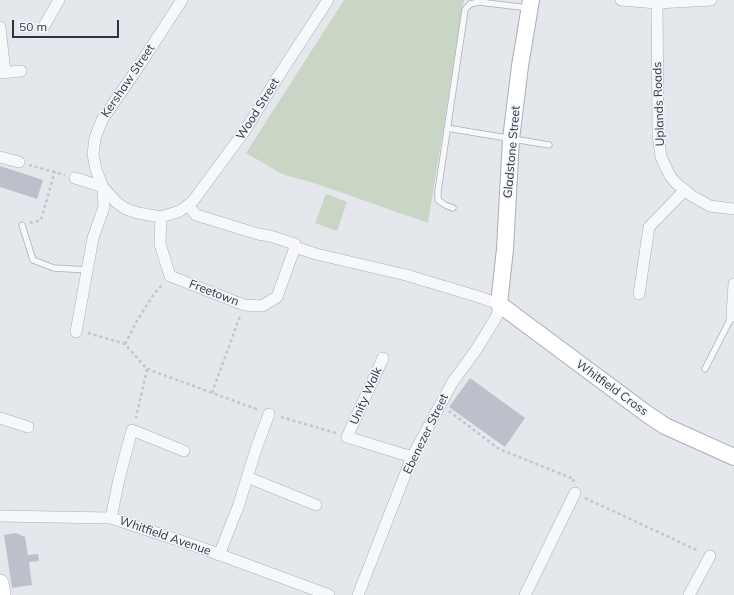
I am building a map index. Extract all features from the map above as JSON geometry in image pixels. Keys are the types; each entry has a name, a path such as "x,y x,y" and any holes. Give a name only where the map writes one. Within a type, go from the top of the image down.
{"main road":[{"path":"0,583 2,595"}],"street":[{"path":"44,26 59,0"},
{"name":"Kershaw Street","path":"76,332 93,238 104,208 103,187 96,170 93,154 95,138 102,120 182,0"},
{"name":"Wood Street","path":"184,208 193,201 246,130 274,83 328,0"},
{"path":"621,0 657,3 711,0"},
{"name":"Uplands Roads","path":"657,3 659,146 661,157 670,176 701,202 710,206 734,210"},
{"name":"Gladstone Street","path":"499,304 505,249 511,139 520,66 530,4"},
{"path":"0,28 3,73 21,71"},
{"path":"0,157 19,162"},
{"path":"75,178 103,187 116,202 126,209 148,216 161,217 184,208 196,215 293,243 295,247 316,254 406,275 499,304"},
{"path":"639,294 649,226 685,190"},
{"path":"161,217 160,244 170,276"},
{"name":"Freetown","path":"170,276 244,304 262,306 278,297 295,247"},
{"path":"732,316 734,284"},
{"name":"Whitfield Cross","path":"499,304 646,414 665,426 734,457"},
{"name":"Ebenezer Street","path":"358,595 412,457 452,383 476,350 497,316 499,304"},
{"name":"Unity Walk","path":"383,358 347,437 412,457"},
{"name":"Whitfield Avenue","path":"219,555 238,507 269,414"},
{"path":"0,418 28,427"},
{"path":"132,430 184,452"},
{"name":"Whitfield Avenue","path":"111,518 118,479 132,430"},
{"path":"247,478 316,505"},
{"path":"525,595 575,494"},
{"name":"Whitfield Avenue","path":"0,516 111,518 329,595"},
{"path":"689,595 710,556"}],"lane":[{"path":"453,208 444,205 438,200 438,192 465,10 470,4 479,2 530,4"},
{"path":"447,128 549,145"},
{"path":"22,225 33,260 54,268 88,270"},
{"path":"706,369 732,316"}],"path":[{"path":"19,162 55,171 75,178"},
{"path":"22,225 41,220 55,171"},
{"path":"125,344 138,319 154,294 170,276"},
{"path":"212,393 244,304"},
{"path":"76,332 90,334 125,344 147,369 269,414 301,422 347,437"},
{"path":"132,430 147,369"}],"green space":[{"path":"344,0 464,0 428,223 317,184 282,174 246,153"},
{"path":"326,194 347,202 337,231 315,223"}],"building":[{"path":"0,166 43,180 37,199 0,187"},
{"path":"470,378 525,418 505,447 449,407"},
{"path":"16,533 25,537 28,555 38,554 39,561 29,562 32,585 12,588 4,535"}]}
